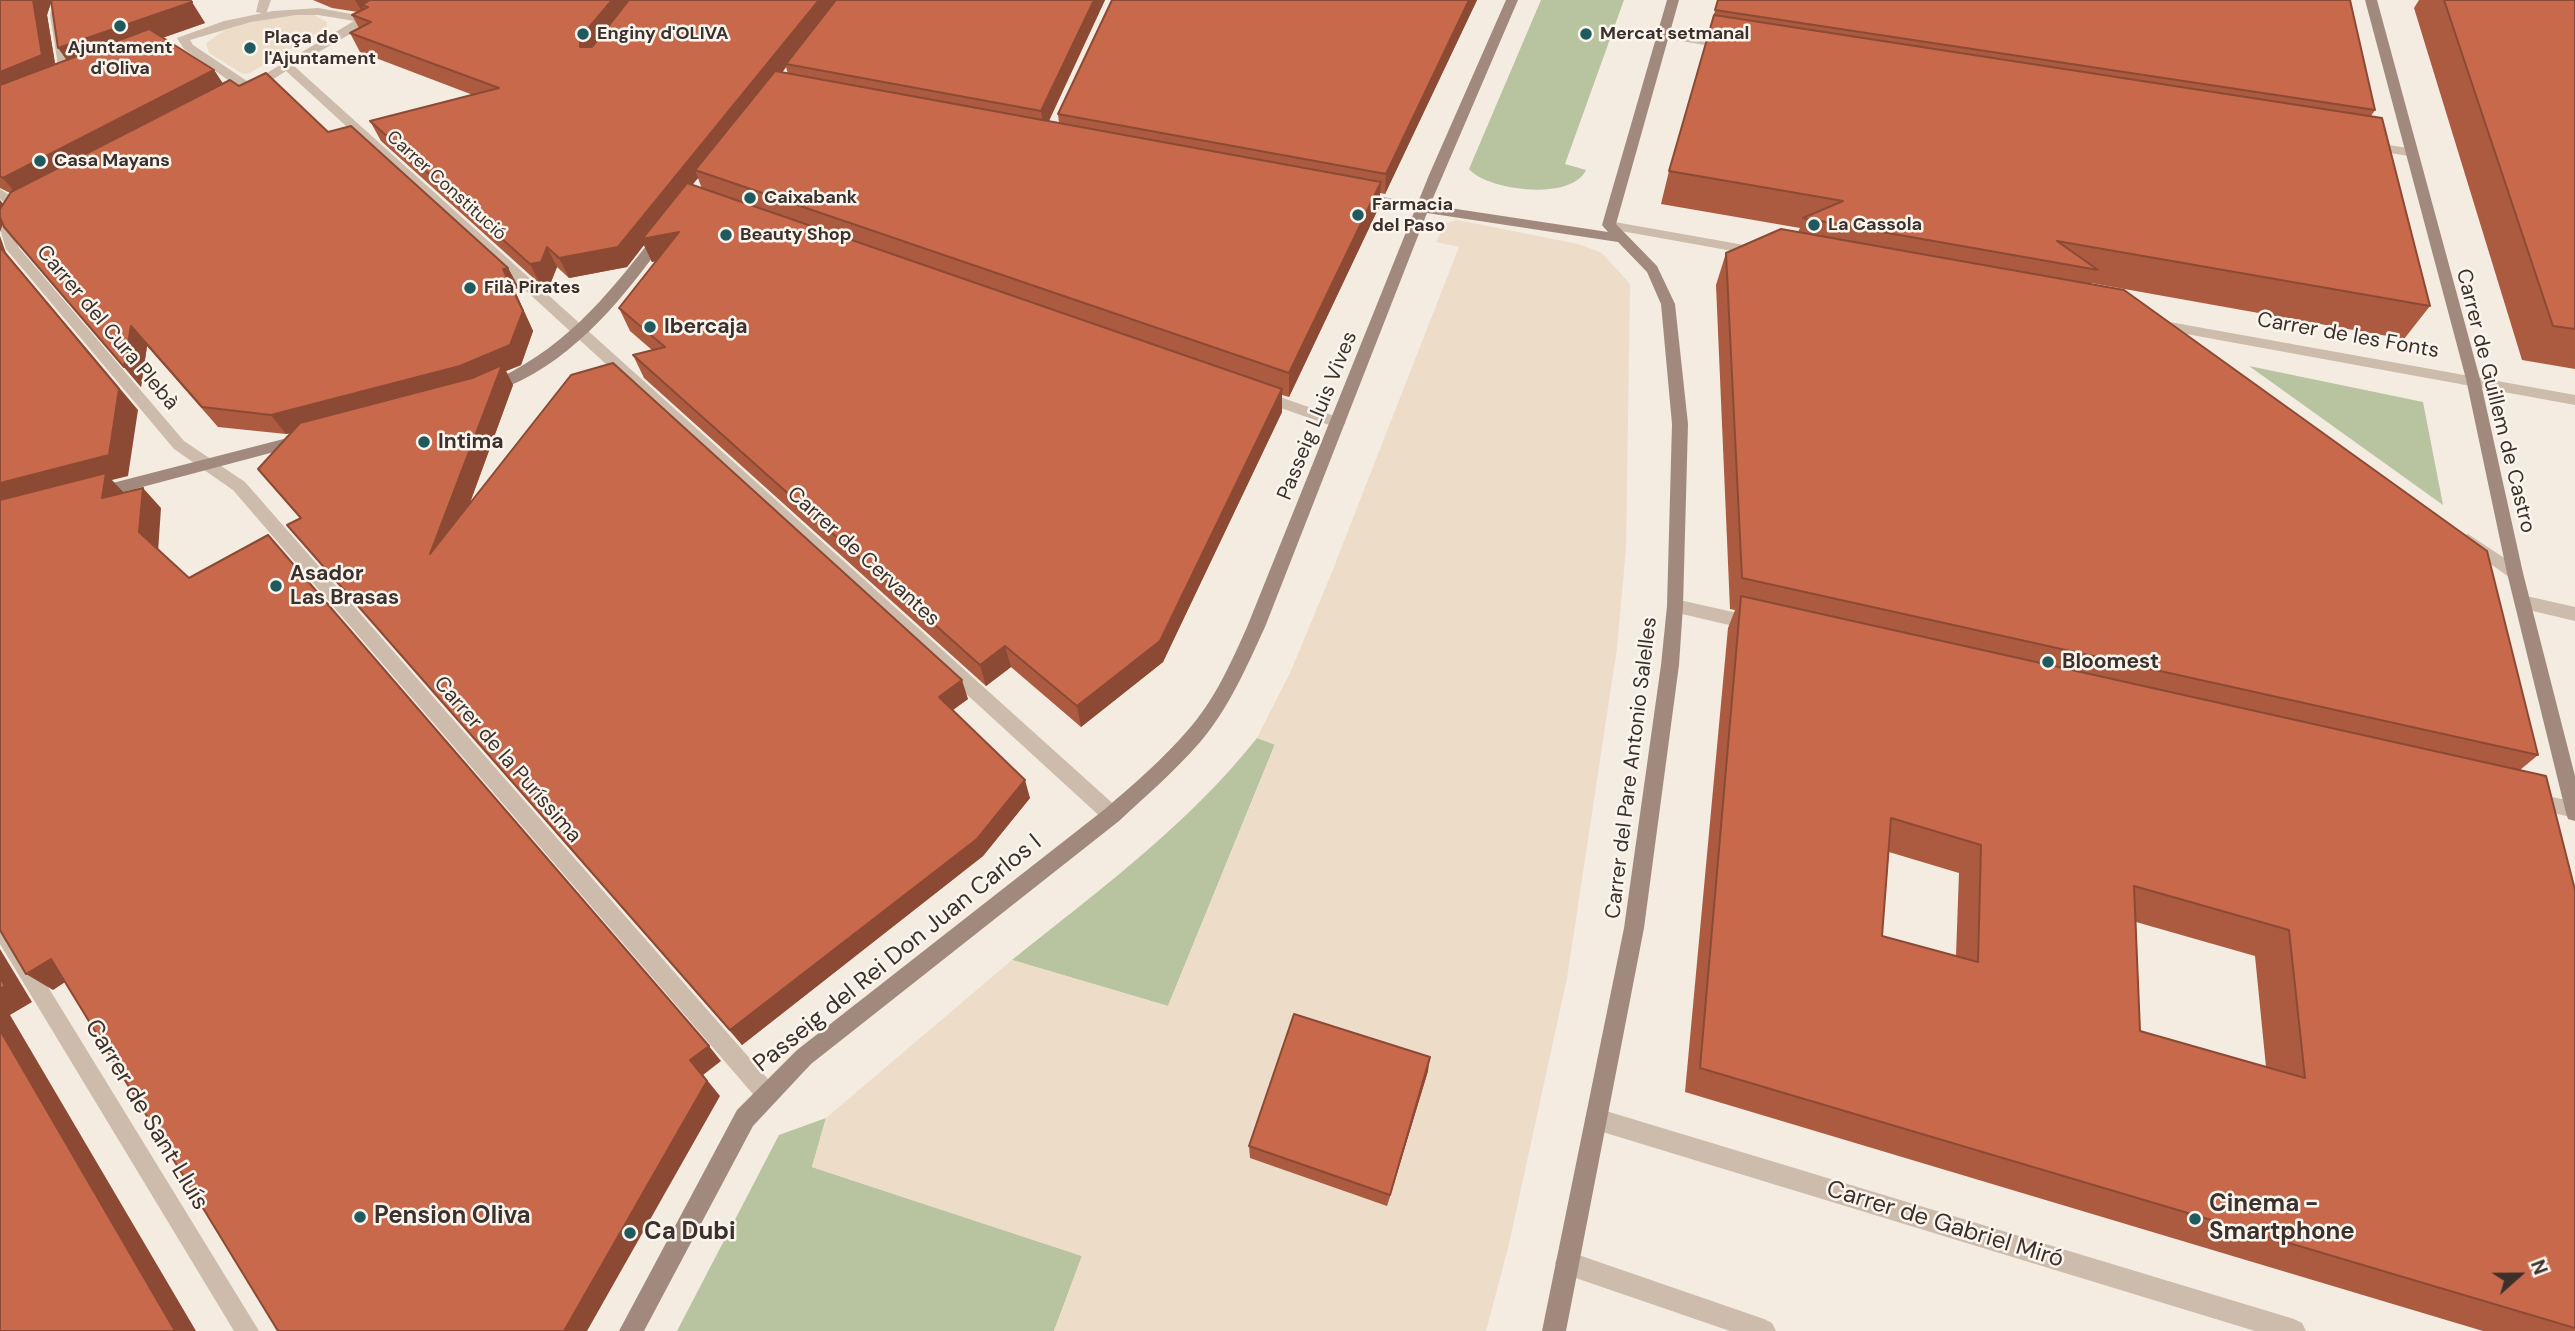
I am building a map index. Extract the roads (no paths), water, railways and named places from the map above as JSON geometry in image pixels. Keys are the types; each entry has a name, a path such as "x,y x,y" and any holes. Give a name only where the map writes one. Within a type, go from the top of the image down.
{"street":[{"path":"61,0 56,15 66,78"},
{"path":"363,20 348,11 315,2 263,6 177,40 244,92 363,20 404,0"},
{"name":"Passeig Lluis Vives","path":"1112,815 1196,734 1235,673 1338,423 1435,175 1512,0"},
{"path":"1615,232 1662,35 1673,0"},
{"name":"Carrer de Guillem de Castro","path":"2371,0 2409,152 2473,379 2515,573 2575,812"},
{"path":"1662,35 1744,48"},
{"name":"Carrer Constitució","path":"286,65 583,332"},
{"path":"2355,144 2409,152"},
{"path":"0,193 26,205"},
{"path":"1342,193 1773,255"},
{"path":"0,218 26,205"},
{"name":"Carrer del Cura Plebà","path":"26,205 8,223 6,241 179,445 207,464"},
{"path":"469,395 499,385 540,365 583,332 668,228"},
{"name":"Carrer del Pare Antonio Salelles","path":"1553,1331 1634,928 1675,606 1680,424 1671,319 1664,286 1655,269 1615,232"},
{"name":"Carrer de les Fonts","path":"2188,347 2148,323 2473,379 2575,400"},
{"name":"Carrer de Cervantes","path":"583,332 1112,815"},
{"path":"1246,390 1338,423"},
{"path":"78,498 315,435"},
{"name":"Carrer de la Puríssima","path":"207,464 239,486 766,1093"},
{"path":"2459,534 2515,573"},
{"path":"2522,602 2575,614"},
{"path":"1675,606 1770,627"},
{"path":"2506,795 2575,812"},
{"name":"Passeig del Rei Don Juan Carlos I","path":"631,1331 745,1118 766,1093 804,1057 1112,815"},
{"name":"Carrer de Sant Lluís","path":"0,926 247,1331"},
{"name":"Carrer de Gabriel Miró","path":"1596,1119 2294,1331"},
{"path":"1567,1263 1764,1331"}],"place":[{"name":"Ajuntament d'Oliva","path":"120,26"},
{"name":"Enginy d'OLIVA","path":"583,34"},
{"name":"Mercat setmanal","path":"1586,34"},
{"name":"Plaça de l'Ajuntament","path":"250,48"},
{"name":"Casa Mayans","path":"40,161"},
{"name":"Caixabank","path":"750,198"},
{"name":"Farmacia del Paso","path":"1358,215"},
{"name":"La Cassola","path":"1814,225"},
{"name":"Beauty Shop","path":"726,235"},
{"name":"Filà Pirates","path":"470,288"},
{"name":"Ibercaja","path":"650,327"},
{"name":"Intima","path":"424,442"},
{"name":"Asador Las Brasas","path":"276,586"},
{"name":"Bloomest","path":"2048,662"},
{"name":"Pension Oliva","path":"360,1217"},
{"name":"Cinema - Smartphone","path":"2195,1219"},
{"name":"Ca Dubi","path":"630,1233"}]}
